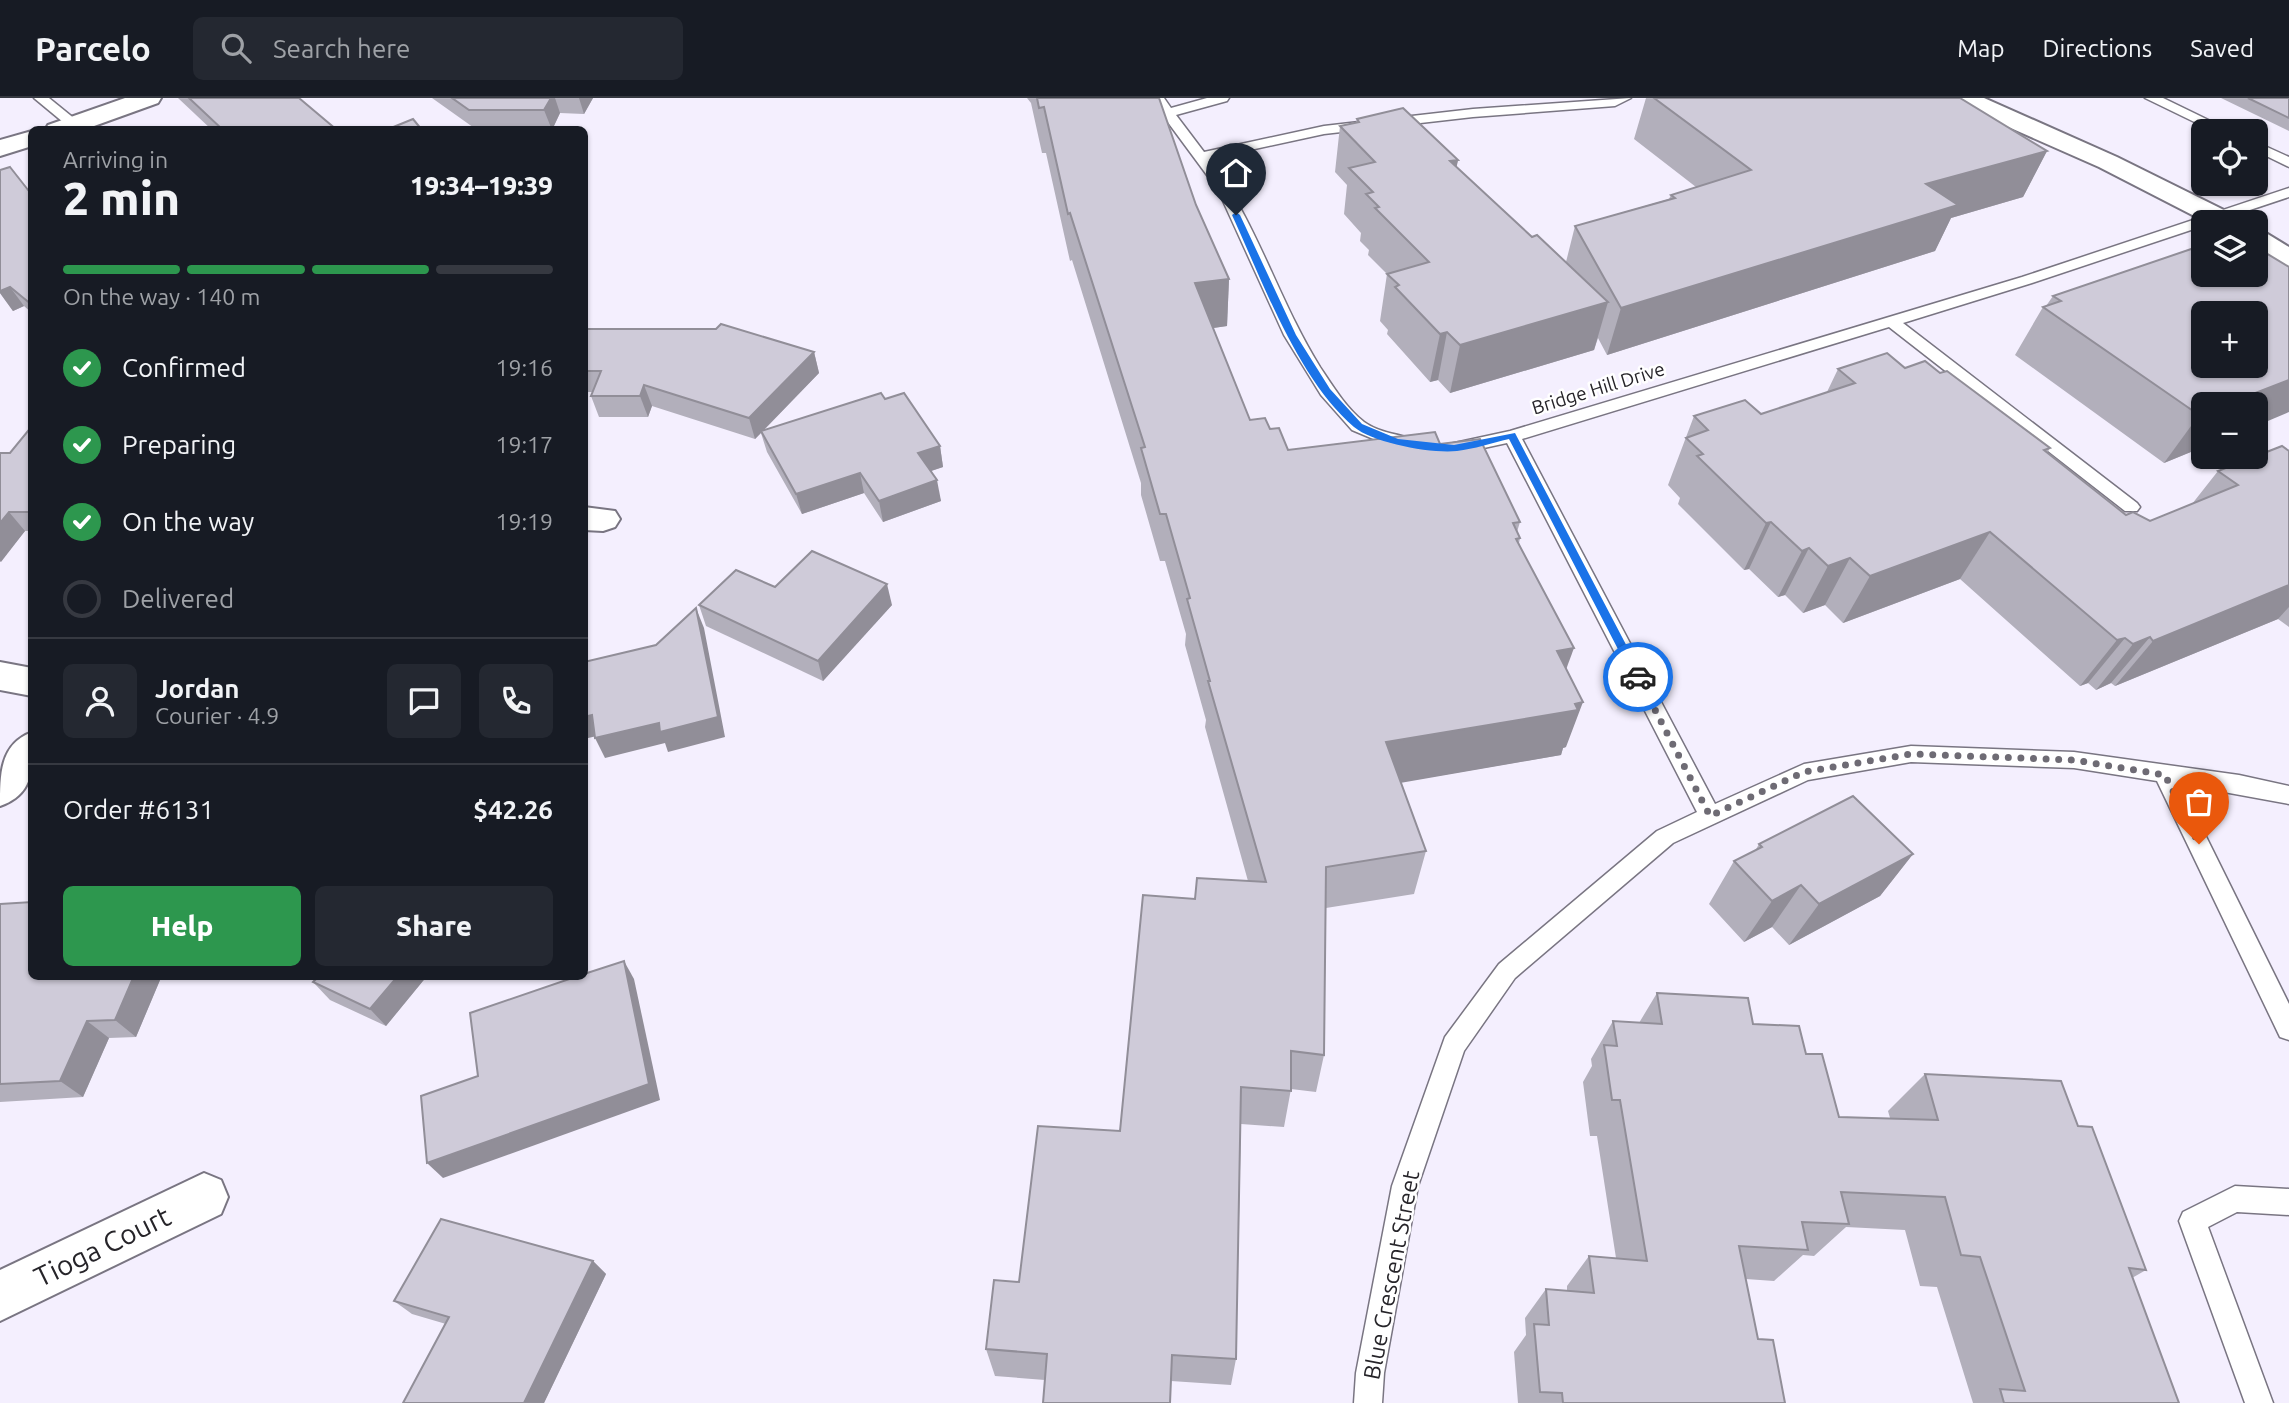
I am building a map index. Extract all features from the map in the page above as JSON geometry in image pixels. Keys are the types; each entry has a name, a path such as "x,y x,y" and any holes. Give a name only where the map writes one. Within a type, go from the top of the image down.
{"street":[{"path":"76,126 149,98"},
{"path":"1963,98 2037,129 2202,210"},
{"path":"0,148 28,139"},
{"path":"2268,246 2289,259"},
{"path":"0,676 28,681"},
{"path":"0,790 28,752"},
{"name":"Tioga Court","path":"0,1296 204,1197"}],"lane":[{"name":"Bridge Hill Drive","path":"1157,98 1225,190 1292,335 1326,391 1358,426 1396,442 1454,448 1512,436 2191,229"},
{"path":"1167,113 1222,98"},
{"path":"1200,157 1324,130 1513,104 1615,102 1625,98"},
{"path":"2152,98 2198,119"},
{"path":"44,100 69,126"},
{"path":"2268,152 2289,163"},
{"name":"Bridge Hill Drive","path":"2246,210 2289,192"},
{"path":"1891,321 2131,507"},
{"path":"1512,436 1710,816"},
{"name":"Blue Crescent Street","path":"1368,1403 1370,1373 1405,1186 1454,1045 1507,971 1665,837 1804,772 1911,754 2074,760 2239,784 2289,795"},
{"path":"2165,775 2289,1028"},
{"path":"2259,1403 2192,1221 2235,1199 2289,1202"}],"building":[{"path":"189,98 299,98 332,126 219,126"},
{"path":"452,98 551,98 544,110 469,110"},
{"path":"1037,98 1159,98 1196,205 1229,279 1195,283 1250,420 1265,418 1270,429 1279,428 1288,450 1435,432 1440,444 1480,439 1520,522 1513,523 1520,538 1516,539 1574,648 1557,651 1583,702 1575,704 1578,710 1386,742 1426,851 1326,867 1324,1055 1291,1051 1291,1091 1241,1087 1236,1359 1172,1355 1170,1403 1043,1403 1047,1354 986,1349 994,1280 1019,1282 1038,1126 1120,1131 1143,895 1195,899 1197,878 1266,882 1208,681 1187,599 1190,598 1166,514 1160,514 1141,448 1145,447 1070,213 1068,214 1044,107 1039,108"},
{"path":"1654,98 1960,98 2047,151 1926,184 1958,205 1621,308 1575,226 1675,198 1671,195 1751,170"},
{"path":"2248,98 2289,98 2289,118"},
{"path":"1403,108 1458,160 1450,161 1532,237 1537,235 1608,302 1460,345 1447,332 1440,334 1395,287 1399,285 1387,274 1429,262 1375,208 1379,207 1366,194 1373,192 1349,168 1375,162 1340,126"},
{"path":"413,119 419,126 396,126"},
{"path":"10,167 28,190 28,302 10,287 0,291 0,170"},
{"path":"2191,249 2191,287 2268,287 2268,254 2289,267 2289,380 2258,392 2191,392 2191,409 2043,307 2061,301 2053,296"},
{"path":"721,324 814,352 749,418 644,385 640,396 591,396 601,371 588,371 588,329 716,329"},
{"path":"1887,353 1905,368 1925,361 1940,373 1947,371 2050,448 2044,450 2126,515 2133,512 2150,521 2238,485 2218,471 2268,469 2268,451 2282,446 2289,451 2289,585 2153,641 2150,637 2133,644 2125,638 2117,640 1990,532 1870,576 1850,558 1828,566 1809,548 1802,551 1771,522 1766,523 1697,456 1703,454 1686,438 1708,430 1694,416 1745,400 1761,414 1855,383 1838,369"},
{"path":"881,393 885,399 904,393 940,446 918,453 937,480 879,501 860,473 796,494 761,431"},
{"path":"28,431 28,512 9,512 0,523 0,453 10,453"},
{"path":"812,551 887,584 818,661 699,605 736,570 775,587"},
{"path":"696,608 718,717 660,732 659,723 595,738 592,715 588,716 588,661 656,645"},
{"path":"1853,796 1913,854 1819,904 1801,885 1772,901 1734,861 1762,847 1759,844"},
{"path":"28,902 28,980 132,980 115,1020 87,1021 60,1081 0,1084 0,904"},
{"path":"624,961 649,1084 427,1163 421,1096 478,1076 470,1013 566,980 588,980 588,973"},
{"path":"315,980 395,980 370,1009 313,982"},
{"path":"1657,993 1748,998 1753,1024 1799,1026 1806,1054 1822,1054 1839,1117 1938,1120 1925,1074 2061,1081 2078,1126 2092,1127 2146,1270 2129,1268 2179,1403 2004,1403 2000,1389 2025,1391 1980,1257 1961,1255 1945,1197 1841,1192 1849,1224 1802,1222 1808,1250 1739,1246 1758,1339 1773,1340 1785,1403 1563,1403 1562,1393 1540,1392 1534,1324 1549,1325 1546,1289 1594,1293 1589,1256 1647,1261 1620,1100 1612,1100 1604,1045 1617,1046 1613,1021 1662,1024"},
{"path":"441,1219 593,1261 524,1403 403,1403 449,1317 394,1301"}],"way so far":[{"path":"1638,677 1710,816 1804,772 1911,754 2074,760 2165,775 2199,844"}],"route":[{"path":"1236,215 1292,335 1326,391 1358,426 1396,442 1454,448 1512,436 1638,677"}]}
